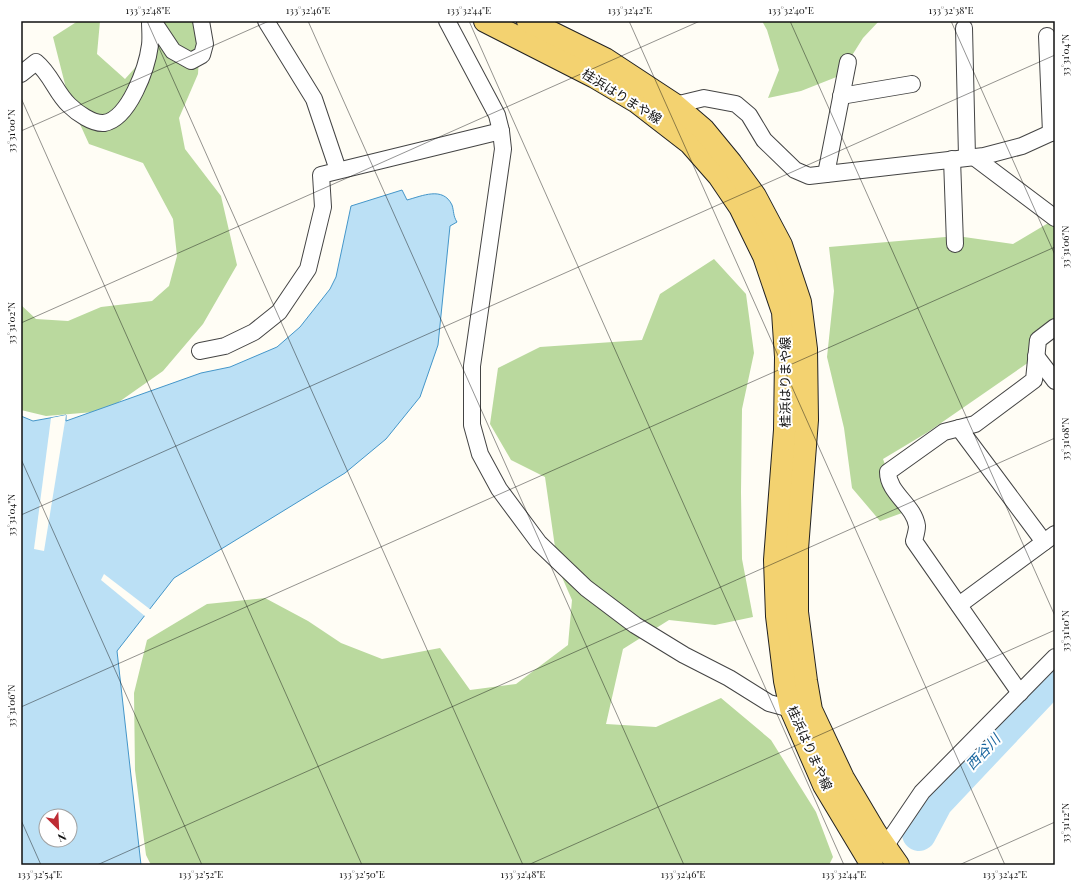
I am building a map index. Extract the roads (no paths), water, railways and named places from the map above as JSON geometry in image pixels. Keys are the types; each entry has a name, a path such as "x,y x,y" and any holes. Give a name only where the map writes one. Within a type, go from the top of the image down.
{"main road":[{"name":"桂浜はりまや線","path":"485,21 595,77 637,102 667,112 703,129 732,163 755,196 781,245 800,302 806,349 807,420 798,549 797,612 811,710 843,778 898,865"},
{"name":"桂浜はりまや線","path":"528,21 605,59 667,112 690,143 719,176 740,207 764,256 783,312 786,357 785,430 775,567 777,616 785,681 791,708 824,785 872,865"}],"street":[{"path":"152,21 173,51 192,61 202,56 205,44 201,21"},
{"path":"21,74 36,62 44,68 69,105 89,119 103,123 116,118 123,111 138,85 150,46 152,21"},
{"path":"266,21 314,98 338,170"},
{"path":"447,21 497,115 503,149 472,366 472,425 480,454 499,489 539,543 586,588 636,624 684,655 729,678 770,703 791,708"},
{"path":"954,244 964,158 964,28"},
{"path":"667,112 704,98 736,104 749,115 764,140 795,170 809,176 964,158 1022,146 1053,132 1047,36"},
{"path":"826,174 848,62"},
{"path":"841,96 912,84"},
{"path":"200,351 226,346 254,332 279,312 308,269 323,207 321,175 501,131"},
{"path":"964,158 1055,218"},
{"path":"1020,693 914,542 917,526 909,507 888,480 888,472 944,432 975,424 1034,380 1038,340 1055,327"},
{"path":"1036,356 1055,382"},
{"path":"959,428 1050,538 959,605"},
{"path":"872,865 922,792 1055,657"}],"water":[{"path":"402,190 407,200 425,195 438,194 448,199 452,205 457,222 450,226 438,345 420,397 386,439 345,473 174,578 117,651 141,865 21,865 21,416 33,421 66,415 66,421 201,373 230,367 277,347 300,327 330,289 336,277 351,206"}],"waterway":[{"name":"西谷川","path":"919,834 936,802 1055,676"}]}
